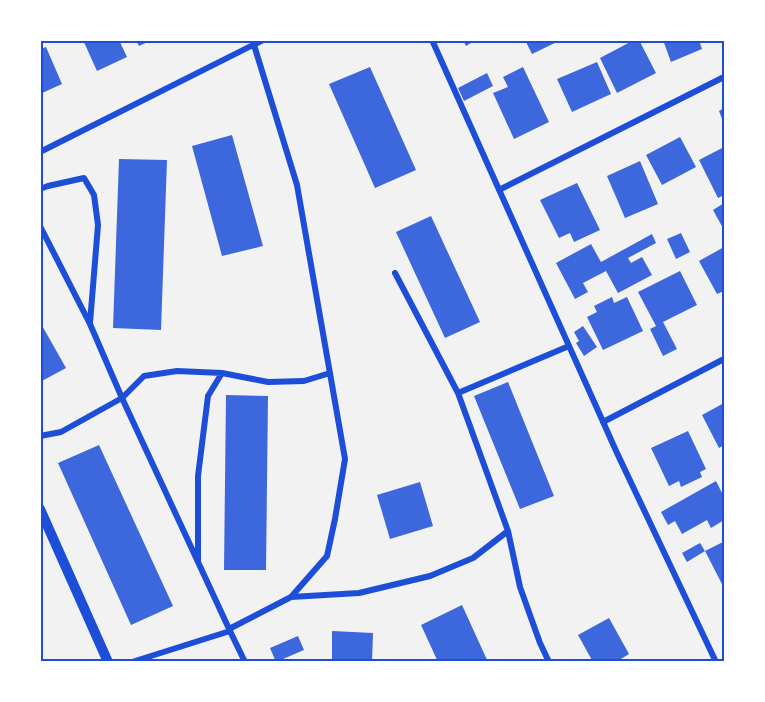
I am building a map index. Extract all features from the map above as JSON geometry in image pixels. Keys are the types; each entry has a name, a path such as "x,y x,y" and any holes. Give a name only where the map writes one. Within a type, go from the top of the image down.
{"street":[{"path":"40,152 263,40"},
{"path":"432,40 603,422 716,662"},
{"path":"132,662 229,630 291,597 327,556 335,519 345,459 297,185 254,45"},
{"path":"499,190 724,77"},
{"path":"40,189 84,178 94,195 98,225 90,324"},
{"path":"40,226 90,324 245,662"},
{"path":"394,273 458,393 508,531 520,587 549,662"},
{"path":"458,393 569,346"},
{"path":"603,422 724,359"},
{"path":"40,436 61,432 122,398 144,376 177,371 222,373 268,382 304,381 330,373"},
{"path":"198,563 198,476 208,396 222,373"},
{"path":"40,509 108,662"},
{"path":"291,597 359,593 430,576 473,558 508,531"}],"building":[{"path":"83,40 119,40 127,57 97,71"},
{"path":"136,40 152,40 139,46"},
{"path":"463,40 476,40 466,46"},
{"path":"525,40 561,40 532,54"},
{"path":"634,40 639,40 656,73 617,93 600,58"},
{"path":"663,40 699,40 702,49 671,62"},
{"path":"46,47 62,84 40,94 40,49"},
{"path":"597,62 611,94 572,112 557,79"},
{"path":"370,67 416,170 375,188 329,84"},
{"path":"523,67 549,122 514,139 493,93 508,87 503,77"},
{"path":"487,73 493,86 464,101 458,88"},
{"path":"724,108 724,124 719,111"},
{"path":"232,135 263,246 222,256 192,146"},
{"path":"680,137 696,167 662,185 646,155"},
{"path":"724,147 724,195 718,198 699,160"},
{"path":"119,159 167,160 161,330 113,328"},
{"path":"640,161 658,204 625,218 607,176"},
{"path":"577,183 600,230 574,242 570,233 559,238 540,200"},
{"path":"724,203 724,230 713,210"},
{"path":"431,216 480,322 445,338 396,232"},
{"path":"681,233 690,252 676,259 667,239"},
{"path":"652,234 656,243 628,258 631,263 642,257 652,275 618,293 606,271 583,283 588,292 575,299 556,263 591,244 601,262"},
{"path":"724,247 724,291 717,294 699,261"},
{"path":"680,271 697,305 663,322 677,349 663,356 650,329 656,326 638,292"},
{"path":"612,297 614,303 627,297 643,331 603,350 587,317 597,312 594,306"},
{"path":"40,322 66,368 40,382"},
{"path":"583,326 597,347 584,356 576,343 579,341 574,332"},
{"path":"508,382 554,496 520,509 474,396"},
{"path":"226,395 268,396 266,570 224,570"},
{"path":"724,403 724,445 719,448 702,415"},
{"path":"688,431 706,469 700,472 702,477 681,487 679,481 669,486 651,448"},
{"path":"99,445 173,606 131,625 58,463"},
{"path":"716,481 724,497 724,520 711,528 707,520 682,534 675,521 668,525 661,512"},
{"path":"420,482 433,526 390,539 377,495"},
{"path":"723,542 724,588 705,551"},
{"path":"700,543 705,551 687,562 682,553"},
{"path":"462,605 488,662 438,662 421,625"},
{"path":"609,618 629,654 616,662 593,662 578,635"},
{"path":"332,631 373,633 372,662 332,662"},
{"path":"298,636 304,650 276,662 270,648"}]}
